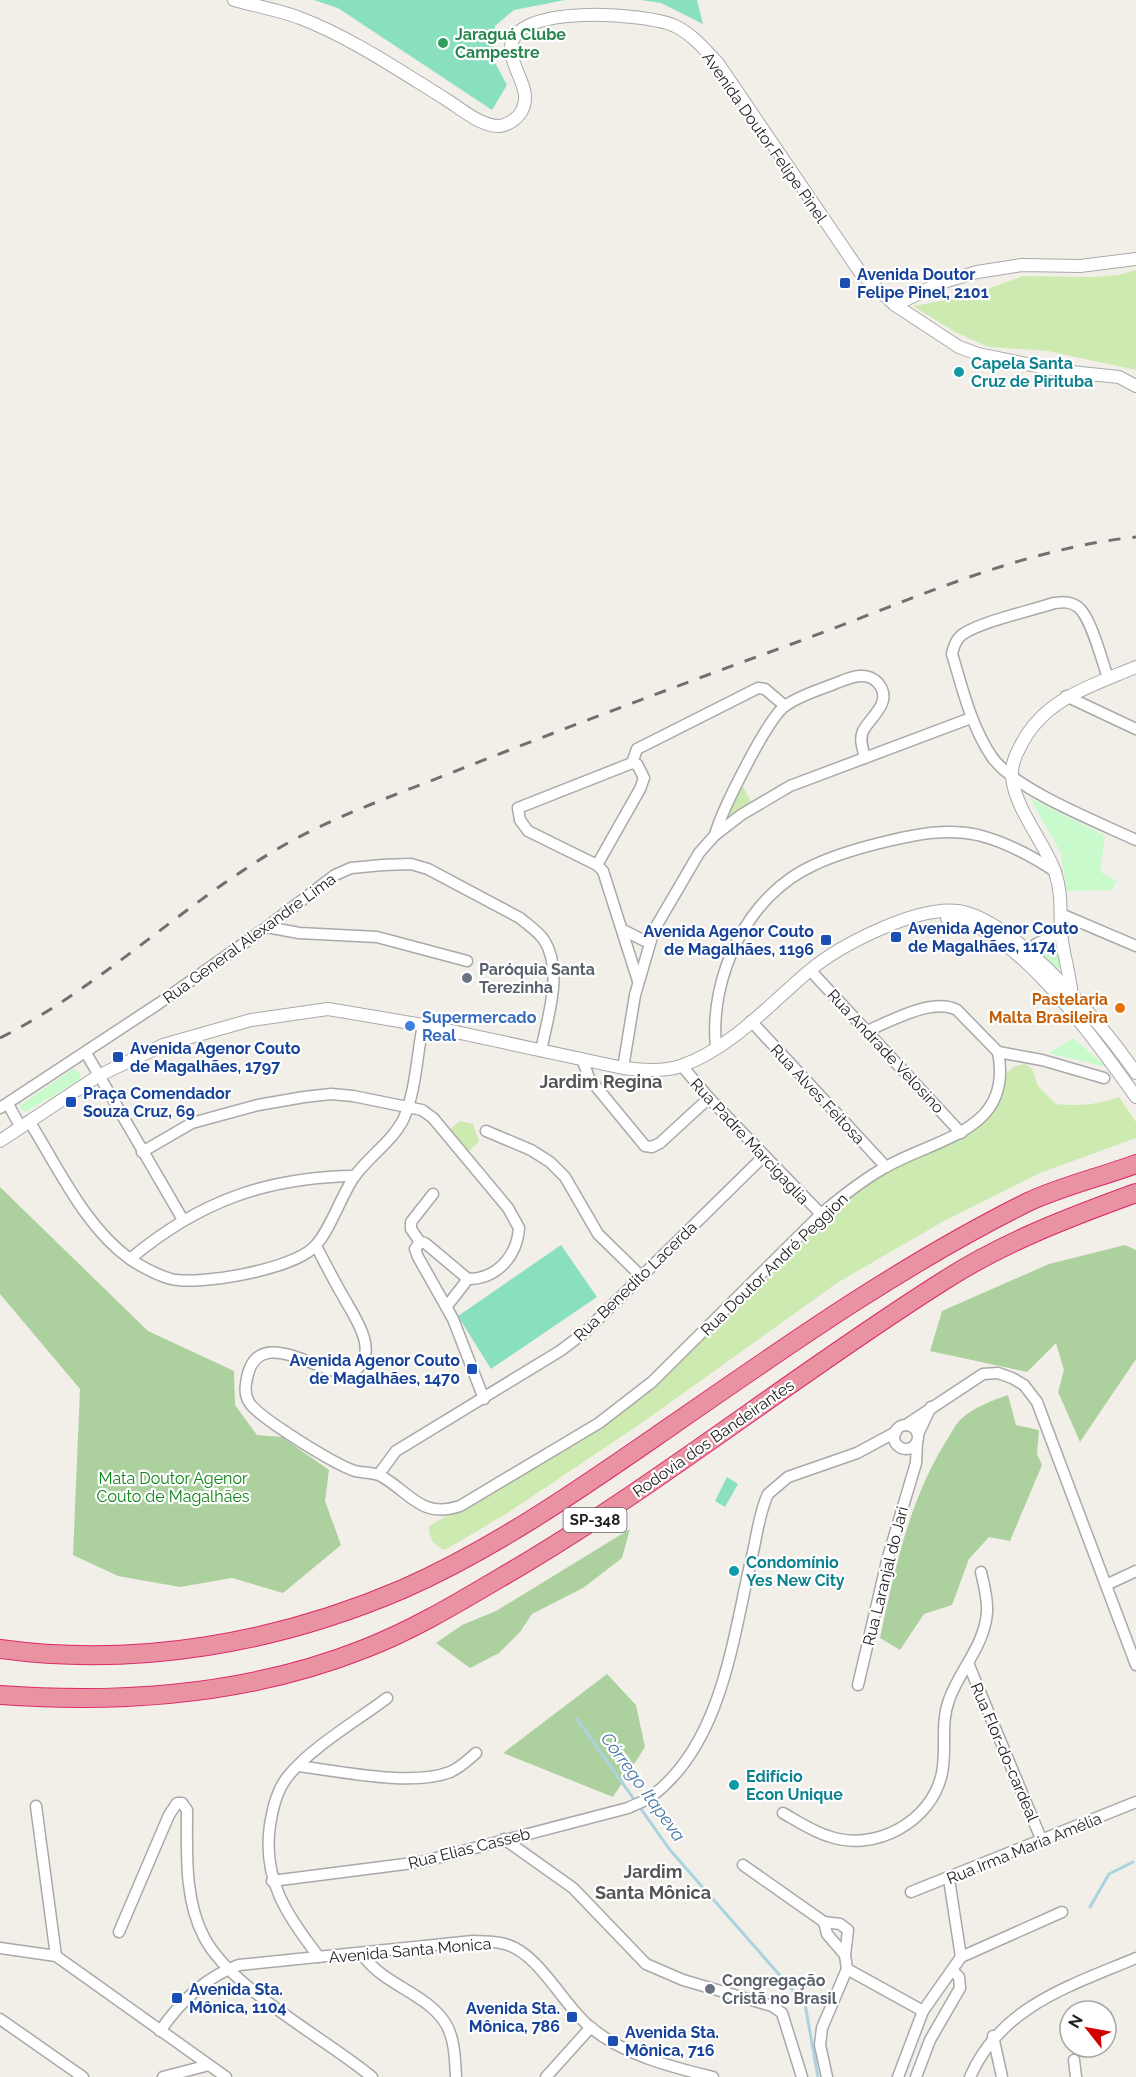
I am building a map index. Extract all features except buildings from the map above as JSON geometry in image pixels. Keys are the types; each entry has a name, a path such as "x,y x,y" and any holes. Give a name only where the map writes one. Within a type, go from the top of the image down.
{"highway":[{"name":"Rodovia dos Bandeirantes","path":"0,1649 108,1655 180,1651 269,1635 333,1616 404,1588 475,1553 583,1487 929,1255 1032,1200 1136,1164"},
{"name":"Rodovia dos Bandeirantes","path":"0,1695 105,1699 187,1694 270,1679 364,1649 450,1607 556,1545 947,1279 1049,1225 1136,1193"}],"street":[{"name":"Avenida Doutor Felipe Pinel","path":"234,0 315,25 384,61 474,117 500,126 514,120 522,111 525,97 510,50 515,38 531,23 601,14 650,18 676,27 693,38 717,62 854,264 895,305"},
{"path":"895,305 940,283 977,272 1022,265 1080,266 1136,259"},
{"path":"895,305 959,347 978,354 1061,370 1119,377 1136,386"},
{"path":"1108,678 1086,618 1078,607 1068,602 1054,603 974,629 962,635 954,645 952,654 971,718 993,759 1012,777 1136,840"},
{"path":"1136,667 1066,696 1041,715 1023,739 1015,757 1012,777 1025,814 1056,872 1061,932 1070,978 1079,1004 1127,1059 1136,1073"},
{"path":"715,835 726,807 767,731 785,706 850,678 870,677 879,684 882,694 881,708 864,729 861,739 865,758"},
{"path":"632,763 637,749 758,688 765,689 785,706"},
{"path":"1066,696 1136,729"},
{"path":"623,1068 638,981 650,943 699,852 715,835 750,809 790,786 971,718"},
{"path":"597,865 644,778 641,767 632,763 518,808 520,820 528,831 597,865 603,871 638,981"},
{"path":"716,1047 716,1021 721,981 730,955 745,926 771,895 813,865 864,847 927,832 956,832 1000,842 1037,859 1056,872"},
{"name":"Rua General Alexandre Lima","path":"4,1106 86,1053 267,927 335,875 351,868 411,864 428,869 519,918 543,940 551,966 552,994 541,1051"},
{"path":"1061,914 1136,946"},
{"path":"0,1141 98,1076 163,1045 251,1020 328,1009 423,1025 623,1068 649,1070 682,1066 716,1047 751,1021 832,954 889,926 922,916 956,919 977,926 1023,953 1066,998 1136,1097"},
{"path":"267,927 299,933 376,937 428,949 467,962"},
{"path":"622,930 650,943"},
{"path":"1023,953 1061,932"},
{"name":"Rua Andrade Velosino","path":"810,970 961,1133"},
{"path":"1066,998 1070,978"},
{"path":"1066,998 1079,1004"},
{"path":"867,1031 935,1005 949,1006 957,1010 998,1052 1042,1060 1104,1078"},
{"name":"Rua Alves Feitosa","path":"751,1021 886,1167"},
{"path":"4,1106 24,1124 94,1222 130,1259 157,1274 172,1279 204,1280 287,1262 303,1256 316,1246 355,1176 394,1133 407,1107 423,1025"},
{"name":"Rua Doutor André Peggion","path":"379,1474 424,1507 446,1511 460,1506 598,1423 624,1405 674,1362 820,1214 847,1192 886,1167 961,1133 986,1114 992,1104 1000,1074 998,1052"},
{"path":"86,1053 183,1220"},
{"path":"584,1061 589,1077 645,1146 652,1147 660,1143 709,1098"},
{"name":"Rua Padre Marcigaglia","path":"682,1066 709,1098 820,1214"},
{"path":"142,1152 192,1123 280,1101 331,1094 422,1110 433,1118 517,1221 518,1238 506,1262 483,1278 468,1279 430,1247 420,1242 411,1229 411,1222 433,1194"},
{"path":"486,1131 531,1150 550,1162 565,1177 598,1234 642,1277"},
{"name":"Rua Benedito Lacerda","path":"379,1474 396,1451 484,1399 584,1333 764,1156"},
{"path":"130,1259 183,1220 227,1197 325,1176 355,1176"},
{"path":"420,1242 415,1252 447,1306 484,1399"},
{"path":"316,1246 364,1340 366,1349 362,1364 354,1371 338,1373 296,1355 270,1352 254,1363 249,1371 246,1393 249,1403 259,1414 335,1462 355,1471 379,1474"},
{"path":"447,1306 468,1279"},
{"path":"898,1441 906,1425 983,1374 1005,1375 1029,1390 1037,1402 1136,1665"},
{"name":"Rua Laranjal do Jari","path":"858,1685 888,1557 914,1468 917,1438 931,1407"},
{"path":"898,1441 910,1448 917,1438 914,1428 906,1425"},
{"path":"898,1441 914,1468"},
{"name":"Rua Elias Casseb","path":"272,1881 421,1862 630,1807 651,1797 674,1775 696,1746 708,1722 723,1677 768,1494 788,1477 871,1447 898,1441"},
{"path":"1106,1585 1136,1571"},
{"path":"783,1813 828,1836 855,1841 882,1838 911,1822 935,1791 942,1774 945,1713 976,1648 987,1613 981,1572"},
{"name":"Rua Flor-do-cardeal","path":"968,1663 1042,1841"},
{"path":"319,1957 286,1914 272,1881 267,1841 272,1812 284,1782 298,1766 387,1698"},
{"path":"298,1766 386,1777 419,1777 451,1772 476,1753"},
{"name":"Rua Irma Maria Amélia","path":"911,1892 949,1879 1136,1802"},
{"path":"119,1932 169,1815 177,1803 182,1803 187,1810 188,1878 198,1921 213,1952 227,1969 372,2077"},
{"path":"36,1806 56,1956"},
{"path":"504,1839 573,1888 646,1964 683,1980 771,2006 782,2013 802,2077"},
{"path":"743,1865 824,1922 844,1926 848,1930 849,1939 845,1955 847,1969 822,2028 820,2045 826,2077"},
{"path":"949,1879 961,1958"},
{"path":"898,2077 923,2011 961,1958 1062,1912"},
{"path":"824,1922 827,1934 845,1955"},
{"name":"Avenida Santa Monica","path":"160,2031 185,1998 227,1969 239,1965 473,1941 508,1944 530,1959 591,2028 639,2055 713,2077"},
{"path":"0,1948 56,1956 226,2077"},
{"path":"362,1954 377,1973 417,1998 446,2024 451,2034 456,2077"},
{"path":"970,2077 993,2036 1010,2020 1031,2007 1136,1958"},
{"path":"847,1969 923,2011"},
{"path":"916,2077 930,2040 960,1988 959,1977 953,1971"},
{"path":"0,2019 83,2077"},
{"path":"546,2077 591,2028"},
{"path":"993,2036 1002,2077"},
{"path":"1074,2060 1076,2077"},
{"path":"163,2077 209,2066"}],"green space":[{"name":"Jaraguá Clube Campestre","path":"314,0 565,0 514,10 495,26 493,59 507,85 492,110 338,8"},
{"path":"641,0 697,0 703,24 661,3"},
{"path":"1136,270 1136,370 1048,351 989,347 955,332 913,306 969,296 1023,276 1091,277 1118,275"},
{"path":"742,785 751,802 727,816"},
{"path":"1030,798 1105,836 1100,872 1117,881 1112,890 1067,891 1061,853"},
{"path":"1053,944 1058,946 1060,978 1037,953 1039,948"},
{"path":"1073,1038 1107,1067 1049,1053"},
{"path":"1025,1064 1032,1069 1038,1086 1056,1104 1088,1104 1119,1097 1136,1122 1136,1138 1040,1173 944,1221 837,1283 649,1418 509,1512 445,1550 435,1544 431,1538 429,1526 601,1426 849,1195 888,1170 941,1148 979,1126 994,1108 1004,1077 1015,1067"},
{"path":"73,1069 79,1072 80,1080 25,1112 19,1106"},
{"path":"460,1121 473,1124 479,1142 468,1152 449,1130"},
{"name":"Mata Doutor Agenor Couto de Magalhães","path":"0,1187 148,1331 234,1371 235,1405 257,1435 282,1437 329,1470 325,1501 341,1545 283,1593 232,1578 180,1587 118,1576 73,1555 80,1389 0,1294"},
{"path":"561,1245 597,1297 491,1369 458,1316"},
{"path":"1125,1245 1136,1250 1136,1359 1080,1442 1058,1392 1064,1370 1056,1343 1027,1372 930,1351 942,1311 1049,1264"},
{"path":"1008,1395 1016,1425 1039,1430 1037,1454 1042,1465 1010,1541 989,1537 969,1559 952,1605 924,1614 900,1650 880,1638 904,1538 932,1465 954,1428 965,1415"},
{"path":"727,1477 738,1484 725,1507 715,1501"},
{"path":"630,1529 622,1558 583,1588 532,1614 520,1632 499,1653 470,1668 436,1643 462,1625 496,1611"},
{"path":"607,1674 636,1705 645,1747 613,1797 503,1753"}],"waterway":[{"name":"Córrego Itapeva","path":"577,1719 670,1850 805,2004 818,2077"},
{"path":"1090,1907 1109,1874 1133,1862"}],"railway":[{"path":"0,1038 74,994 213,891 308,832 377,802 550,734 960,580 1046,554 1136,537"}],"place":[{"name":"Jaraguá Clube Campestre","path":"443,43"},
{"name":"Avenida Doutor Felipe Pinel, 2101","path":"845,283"},
{"name":"Capela Santa Cruz de Pirituba","path":"959,372"},
{"name":"Avenida Agenor Couto de Magalhães, 1174","path":"896,937"},
{"name":"Avenida Agenor Couto de Magalhães, 1196","path":"826,940"},
{"name":"Paróquia Santa Terezinha","path":"467,978"},
{"name":"Pastelaria Malta Brasileira","path":"1120,1008"},
{"name":"Supermercado Real","path":"410,1026"},
{"name":"Avenida Agenor Couto de Magalhães, 1797","path":"118,1057"},
{"name":"Praça Comendador Souza Cruz, 69","path":"71,1102"},
{"name":"Avenida Agenor Couto de Magalhães, 1470","path":"472,1369"},
{"name":"Condomínio Yes New City","path":"734,1571"},
{"name":"Edifício Econ Unique","path":"734,1785"},
{"name":"Congregação Cristã no Brasil","path":"710,1989"},
{"name":"Avenida Sta. Mônica, 1104","path":"177,1998"},
{"name":"Avenida Sta. Mônica, 786","path":"572,2017"},
{"name":"Avenida Sta. Mônica, 716","path":"613,2041"}],"district":[{"name":"Jardim Regina","path":"601,1082"},
{"name":"Jardim Santa Mônica","path":"653,1882"}]}
